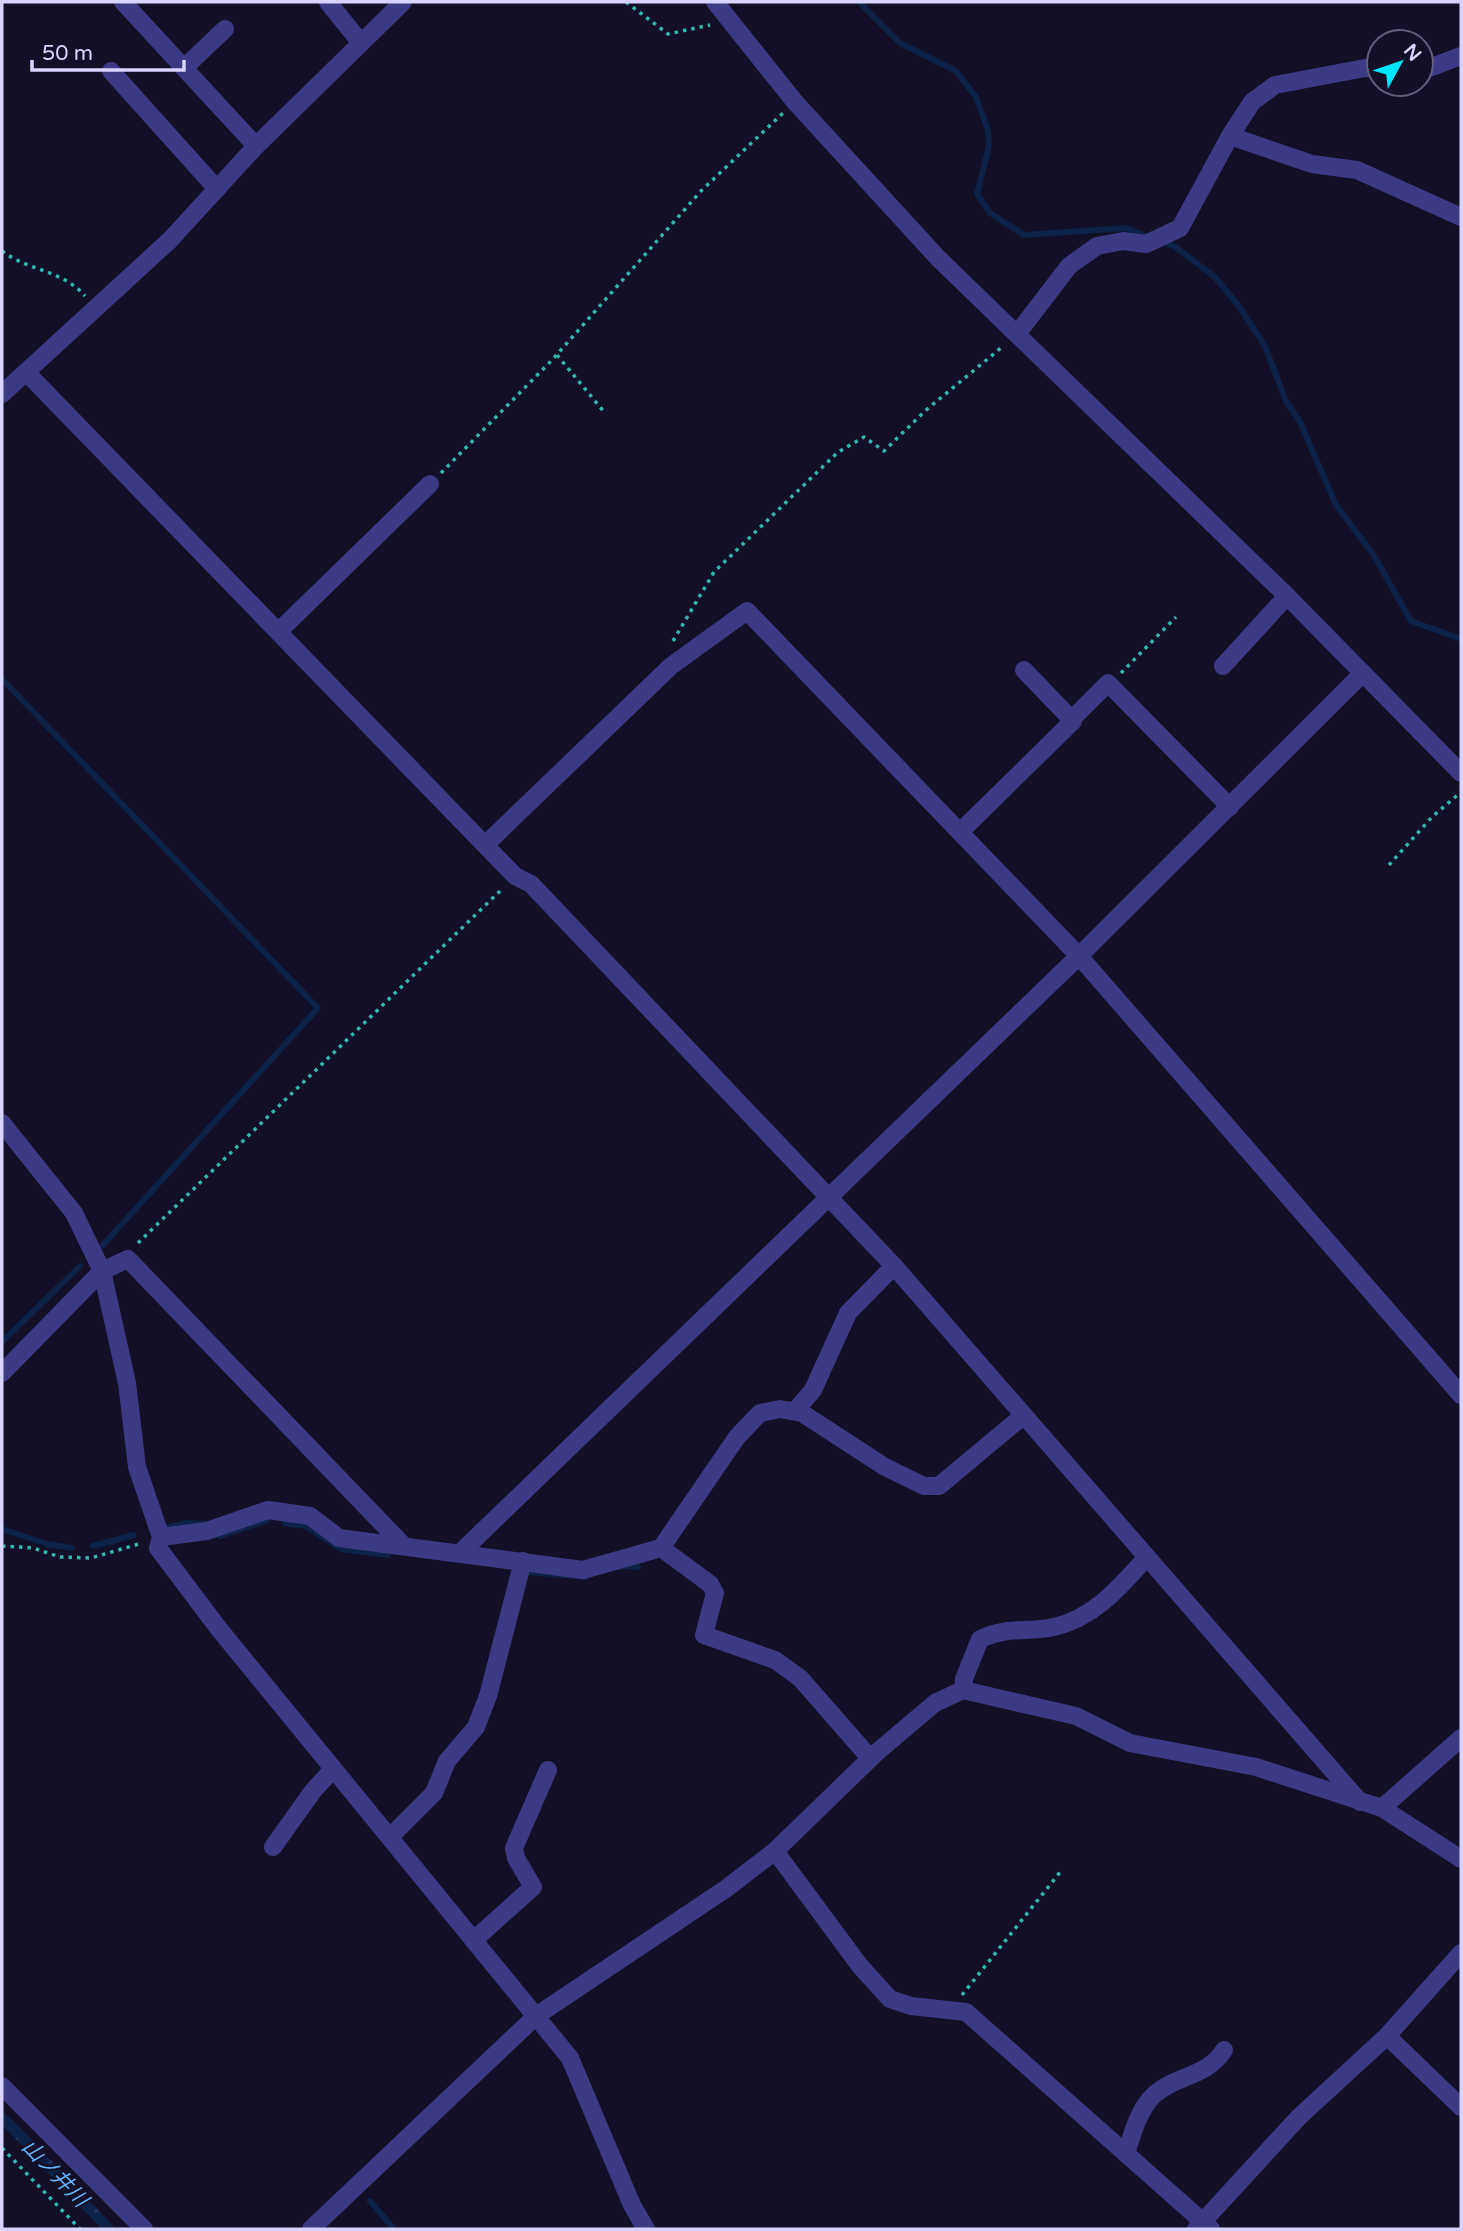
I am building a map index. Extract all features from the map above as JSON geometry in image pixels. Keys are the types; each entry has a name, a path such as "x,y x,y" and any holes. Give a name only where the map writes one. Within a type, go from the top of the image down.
{"street":[{"path":"123,2 256,146"},
{"path":"328,2 361,43"},
{"path":"2,394 97,310 170,240 256,146 403,2"},
{"path":"715,2 794,102 929,248 1287,596 1461,772"},
{"path":"184,68 225,29"},
{"path":"1435,66 1461,57"},
{"path":"1017,334 1069,266 1097,246 1123,241 1146,244 1180,228 1230,136 1252,102 1275,85 1365,68"},
{"path":"111,71 217,189"},
{"path":"1230,136 1312,164 1357,170 1461,217"},
{"path":"26,372 515,876 531,884 894,1266 1360,1802"},
{"path":"279,631 430,484"},
{"path":"1223,666 1287,596"},
{"path":"486,844 671,666 747,611 1079,956 1461,1395"},
{"path":"1024,670 1071,720"},
{"path":"461,1552 1079,956 1363,673"},
{"path":"960,832 1071,720 1110,685 1230,807"},
{"path":"2,1123 74,1213 102,1271 127,1383 137,1467 161,1537 158,1548 219,1629 570,2058 632,2205 646,2229"},
{"path":"2,1373 88,1289 102,1271 128,1259 403,1545"},
{"path":"795,1411 813,1390 849,1313 894,1266"},
{"path":"161,1537 207,1531 268,1510 310,1516 339,1538 583,1570 661,1548 737,1437 760,1413 780,1409 802,1413 885,1467 924,1486 939,1486 1024,1415"},
{"path":"661,1548 709,1584 715,1593 704,1635 775,1660 800,1678 870,1758"},
{"path":"963,1690 964,1679 980,1639 998,1630 1052,1628 1079,1619 1101,1605 1147,1557"},
{"path":"390,1837 434,1793 447,1761 476,1727 488,1696 523,1561"},
{"path":"311,2229 536,2016 727,1888 775,1851 870,1758 935,1703 963,1690 1076,1716 1130,1744 1256,1767 1382,1808 1461,1859"},
{"path":"1382,1808 1461,1738"},
{"path":"273,1847 313,1791 333,1769"},
{"path":"474,1940 533,1887 516,1857 514,1848 548,1770"},
{"path":"775,1851 860,1966 890,1999 911,2006 966,2012 1126,2154 1203,2227 1299,2117 1387,2036 1461,1953"},
{"path":"1387,2036 1461,2106"},
{"path":"1126,2154 1144,2108 1155,2094 1215,2064 1224,2050"},
{"path":"2,2086 144,2229"}],"path":[{"path":"626,2 668,34 731,22"},
{"path":"430,484 557,355 701,191 794,102"},
{"path":"2,251 10,258 67,279 97,310"},
{"path":"672,642 714,572 838,452 864,437 884,451 925,411 1017,334"},
{"path":"557,355 605,413"},
{"path":"1110,685 1176,617"},
{"path":"1389,865 1432,817 1461,792"},
{"path":"128,1259 130,1251 515,876"},
{"path":"2,1546 33,1548 60,1558 91,1558 161,1537"},
{"path":"953,2011 964,1990 1061,1871"},
{"path":"2,2148 80,2229"}],"water":[{"name":"山ノ井川","path":"2,2112 14,2121 116,2229 102,2229 2,2125"}],"waterway":[{"path":"859,2 900,43 956,71 976,97 988,130 989,146 977,194 990,213 1024,235 1126,228 1151,238"},
{"path":"1161,242 1174,246 1215,277 1238,305 1265,346 1286,401 1300,422 1336,505 1373,554 1411,621 1461,639"},
{"path":"2,679 318,1008 102,1246"},
{"path":"2,1342 80,1266"},
{"path":"220,1536 268,1520"},
{"path":"169,1527 187,1523 207,1524"},
{"path":"285,1523 306,1526 341,1549 388,1555"},
{"path":"2,1529 47,1544 72,1548"},
{"path":"93,1546 134,1535"},
{"path":"622,1566 638,1567"},
{"path":"528,1572 586,1577"},
{"path":"370,2201 394,2229"}]}
